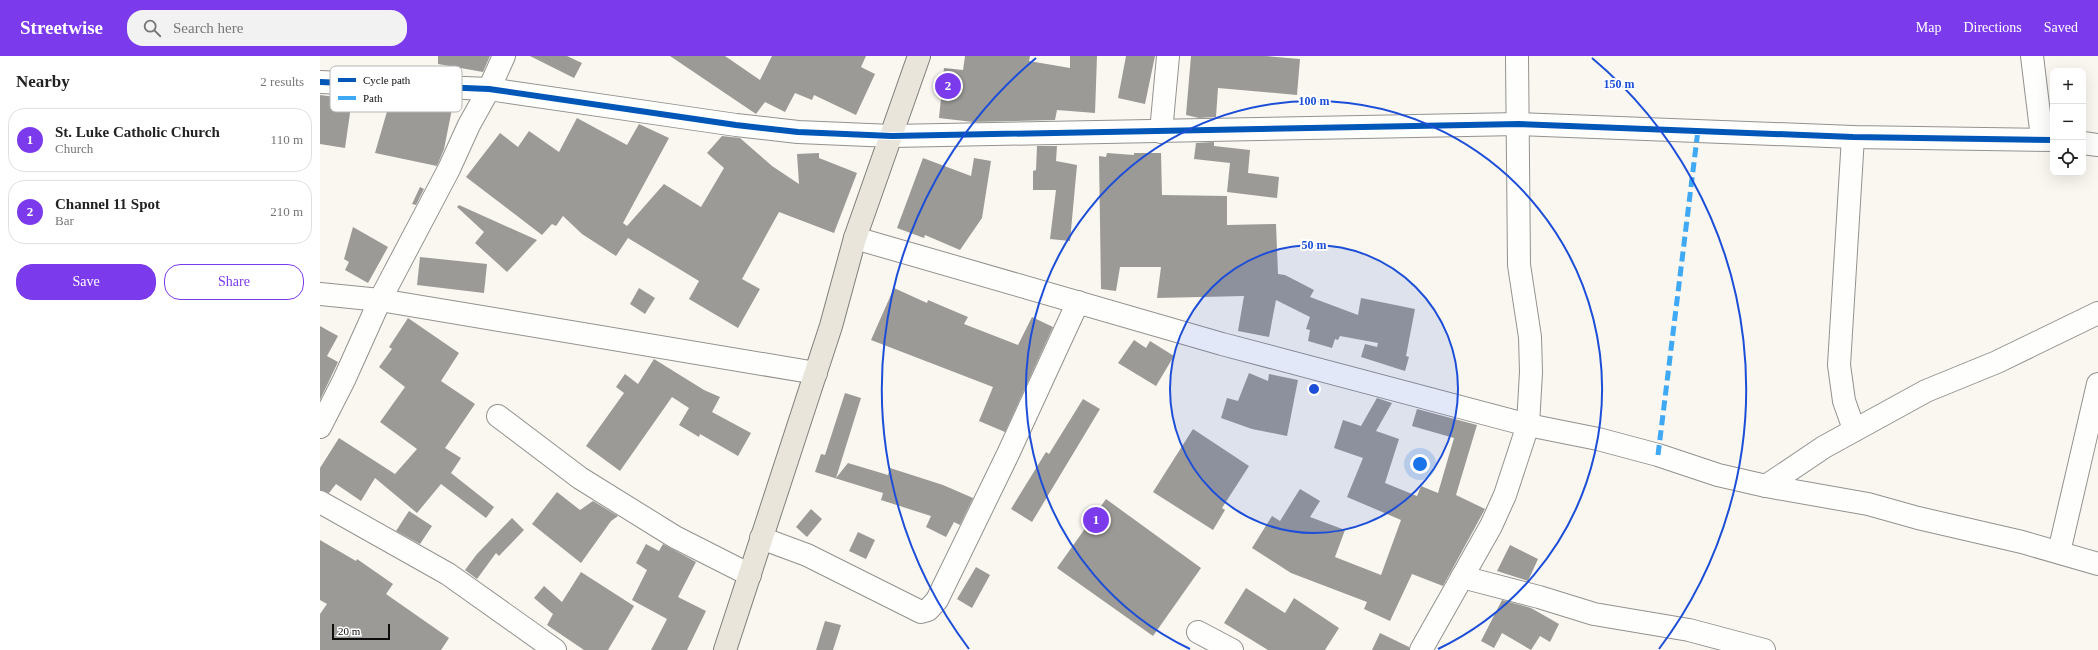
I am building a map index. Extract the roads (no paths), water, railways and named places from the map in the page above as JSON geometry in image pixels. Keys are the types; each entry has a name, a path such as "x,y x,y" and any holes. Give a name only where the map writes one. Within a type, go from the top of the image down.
{"main road":[{"path":"725,650 816,373 855,238 919,56"}],"street":[{"path":"320,427 344,380 380,300 429,210 469,125 489,89 504,56"},
{"path":"1161,132 1168,56"},
{"path":"1422,650 1491,526 1505,495 1528,424 1531,372 1530,337 1519,265 1519,124 1517,56"},
{"path":"462,88 489,89 736,125 798,132 892,136 1519,124 1854,137 2048,139 2032,56"},
{"path":"320,82 330,82"},
{"path":"1854,137 1839,365 1844,401 1854,429"},
{"path":"2086,143 2098,145"},
{"path":"855,238 1222,344 1528,424 1598,439 1658,455 1718,475 1766,486 1868,504 1918,518 2022,542 2098,564"},
{"path":"320,294 380,300 816,373"},
{"path":"761,538 807,555 921,612 928,610 937,600 1008,454 1078,302"},
{"path":"1766,486 1824,447 1926,390 1997,362 2098,313"},
{"path":"2059,552 2098,384"},
{"path":"498,416 580,478 624,506 675,538 750,575"},
{"path":"320,502 448,574 555,650"},
{"path":"1462,577 1539,597 1594,614 1688,630 1764,650"},
{"path":"1198,632 1232,650"}],"place":[{"name":"Channel 11 Spot","path":"948,86"},
{"name":"St. Luke Catholic Church","path":"1096,520"}]}
